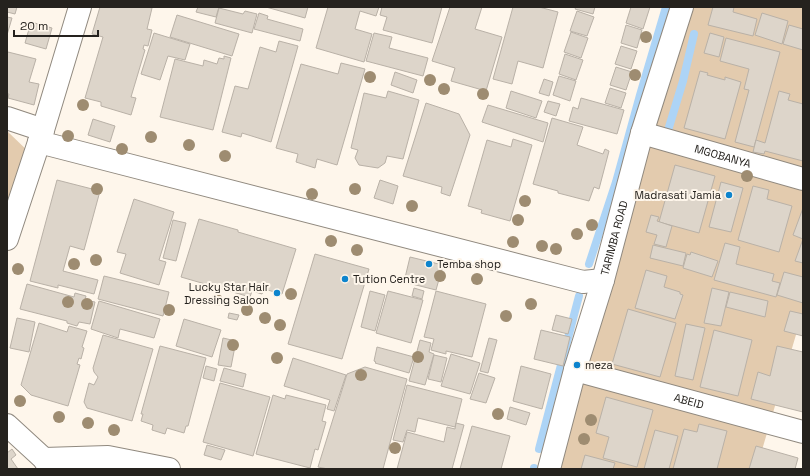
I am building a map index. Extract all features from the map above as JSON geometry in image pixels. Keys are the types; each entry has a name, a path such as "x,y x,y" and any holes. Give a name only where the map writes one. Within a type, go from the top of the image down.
{"street":[{"path":"7,239 41,136 80,7"},
{"name":"TARIMBA ROAD","path":"549,469 575,370 603,280 642,133 682,7"},
{"path":"7,118 41,136 583,282 603,280"},
{"name":"MGOBANYA","path":"642,133 803,180"},
{"name":"ABEID","path":"575,370 803,432"},
{"path":"7,424 47,464 108,457 169,469"}],"shaded area":[{"path":"674,7 803,7 803,311 762,450 751,469 549,469 603,253 624,157 658,70"},
{"path":"7,131 32,155 7,240"}],"building":[{"path":"7,7 17,7 15,14 7,12"},
{"path":"100,7 152,8 147,29 152,30 148,46 144,45 143,49 145,50 131,97 136,98 131,115 101,106 101,102 85,98 103,37 92,34"},
{"path":"198,7 219,7 216,17 196,12"},
{"path":"266,7 308,7 305,18"},
{"path":"328,7 379,7 376,16 360,11 355,29 372,34 364,62 316,48"},
{"path":"382,7 442,7 432,43 383,30 387,17 380,15"},
{"path":"450,7 482,7 475,29 502,37 486,91 451,81 455,68 432,61"},
{"path":"513,7 539,7 558,12 543,68 518,61 512,84 493,79"},
{"path":"576,7 595,7 593,14 575,9"},
{"path":"631,7 650,7 643,29 626,23"},
{"path":"713,7 734,7 733,12 757,19 753,36 708,25"},
{"path":"219,8 243,14 245,11 257,14 252,33 215,23"},
{"path":"577,11 594,17 587,36 570,31"},
{"path":"259,13 268,16 267,19 303,29 300,41 254,29"},
{"path":"762,13 788,21 782,44 755,35"},
{"path":"177,15 239,34 232,56 170,37"},
{"path":"7,17 12,18 7,35"},
{"path":"31,22 52,28 46,49 25,43"},
{"path":"626,25 642,30 637,48 621,43"},
{"path":"789,25 803,29 803,50 783,44"},
{"path":"571,32 588,38 581,58 564,52"},
{"path":"154,33 190,44 185,60 168,56 160,80 141,74"},
{"path":"374,33 392,37 389,48 428,58 423,76 366,61"},
{"path":"710,33 724,37 719,57 704,53"},
{"path":"726,38 780,52 754,147 735,142 749,90 744,89 749,69 720,61"},
{"path":"279,41 298,46 271,142 242,133 241,137 222,132 235,86 248,89 260,47 276,52"},
{"path":"621,46 637,51 631,69 615,64"},
{"path":"8,52 36,59 29,82 39,84 34,105 8,98"},
{"path":"565,54 583,60 576,80 559,74"},
{"path":"224,56 231,58 213,130 160,117 175,59 203,66 204,60 217,64 219,58 224,59"},
{"path":"341,63 365,69 337,165 317,159 315,168 296,162 298,154 276,148 301,64 338,74"},
{"path":"616,67 632,72 626,90 610,85"},
{"path":"700,71 708,73 707,75 725,80 725,77 741,82 725,139 684,128"},
{"path":"395,72 417,80 413,93 391,85"},
{"path":"559,76 576,81 570,101 553,95"},
{"path":"544,79 553,82 549,96 539,93"},
{"path":"610,88 626,93 621,108 605,103"},
{"path":"388,91 419,100 403,159 387,156 385,163 378,168 359,165 355,158 358,150 351,148 364,93 386,98"},
{"path":"511,91 542,101 536,118 506,108"},
{"path":"779,91 790,94 788,100 803,104 803,161 765,151 764,154 753,152 756,140 765,143"},
{"path":"581,98 624,110 617,134 569,121 573,107 578,109"},
{"path":"548,101 560,104 556,116 544,112"},
{"path":"426,103 459,114 470,135 450,196 441,193 442,187 403,176"},
{"path":"488,105 548,123 543,142 482,122"},
{"path":"552,118 583,127 577,145 603,154 605,149 609,151 599,189 594,187 589,201 558,193 558,191 533,184"},
{"path":"93,119 115,126 110,142 88,135"},
{"path":"513,139 532,145 510,221 481,213 482,210 468,206 487,140 511,147"},
{"path":"675,165 715,176 699,233 659,222"},
{"path":"57,180 100,191 84,250 70,246 63,271 98,280 94,294 58,285 58,288 30,281"},
{"path":"380,180 398,186 393,204 374,198"},
{"path":"721,182 743,188 731,232 709,227"},
{"path":"753,186 769,190 767,199 792,206 779,252 738,240"},
{"path":"134,199 174,212 159,260 166,262 159,285 120,273 126,254 117,252"},
{"path":"803,208 803,239 793,235"},
{"path":"651,215 659,217 657,221 672,226 666,247 654,244 657,235 646,232"},
{"path":"199,219 296,249 282,294 264,289 262,294 252,291 250,297 181,277"},
{"path":"173,220 186,223 176,261 163,258"},
{"path":"803,239 803,263 795,261"},
{"path":"725,243 740,247 736,264 774,274 772,281 780,283 776,297 714,280"},
{"path":"653,245 686,253 683,266 650,258"},
{"path":"691,252 718,261 712,277 683,268 687,254 690,255"},
{"path":"315,254 369,269 342,359 288,344"},
{"path":"410,257 443,265 436,290 404,282"},
{"path":"646,270 667,276 664,287 680,292 680,294 683,295 675,319 635,308"},
{"path":"784,272 803,277 803,303 777,295"},
{"path":"104,276 169,292 163,316 98,299"},
{"path":"27,284 74,297 75,293 86,296 85,300 95,302 90,324 79,322 77,326 67,323 67,321 20,309"},
{"path":"414,288 424,291 422,299 412,296"},
{"path":"712,288 729,292 721,326 704,323"},
{"path":"370,291 385,295 375,331 361,327"},
{"path":"388,291 423,300 411,343 376,333"},
{"path":"436,291 486,304 472,357 446,351 446,354 431,350 434,339 424,337"},
{"path":"730,292 768,301 765,317 726,307"},
{"path":"99,301 160,319 154,338 120,329 118,338 91,329"},
{"path":"628,309 676,323 660,377 612,364"},
{"path":"790,311 803,314 803,336 784,331"},
{"path":"229,313 239,315 237,320 228,318"},
{"path":"556,315 572,319 568,334 552,330"},
{"path":"17,318 35,322 29,352 10,348"},
{"path":"184,319 221,330 212,357 176,346"},
{"path":"39,323 67,332 69,326 87,331 82,347 84,348 81,359 79,358 77,364 80,365 68,406 31,395 21,385"},
{"path":"686,324 705,328 693,380 675,376"},
{"path":"541,330 570,337 563,366 534,359"},
{"path":"714,330 752,340 738,396 700,387"},
{"path":"103,335 153,349 132,421 87,408 84,402 89,383 94,385 98,377 93,368"},
{"path":"223,338 236,341 231,367 218,365"},
{"path":"489,338 497,340 488,373 480,371"},
{"path":"420,340 431,343 429,352 434,354 425,385 409,381"},
{"path":"160,346 206,358 188,426 186,426 184,433 167,428 165,434 152,430 153,425 141,421 143,414 141,414"},
{"path":"777,346 803,352 803,412 751,399 758,372 770,376"},
{"path":"377,347 414,357 409,373 375,363 376,362 374,361"},
{"path":"451,354 480,363 470,394 441,386"},
{"path":"434,355 447,358 441,382 428,379"},
{"path":"293,358 346,375 334,411 327,409 330,400 284,386"},
{"path":"206,366 217,369 214,381 203,378"},
{"path":"521,366 551,374 542,409 513,401"},
{"path":"365,367 407,379 383,469 328,469 318,467 347,374"},
{"path":"224,368 246,374 243,387 220,381"},
{"path":"479,373 495,378 486,403 470,399"},
{"path":"220,383 270,397 253,456 203,442"},
{"path":"407,385 462,399 455,427 418,418 415,432 407,430 403,442 393,440"},
{"path":"273,395 285,399 286,395 326,405 322,421 326,422 318,450 315,449 310,468 256,454"},
{"path":"606,397 653,410 637,467 603,458 609,437 596,433"},
{"path":"510,407 530,413 526,425 507,419"},
{"path":"456,423 464,425 452,469 397,469 407,432 444,442 447,427 455,429"},
{"path":"699,424 727,431 717,469 673,469 684,429 697,432"},
{"path":"472,426 510,436 501,469 460,469"},
{"path":"655,430 678,436 669,469 644,469"},
{"path":"207,445 225,450 221,460 204,455"},
{"path":"756,446 798,458 795,469 749,469"},
{"path":"12,449 16,455 11,459 18,469 7,469 7,453"},
{"path":"585,455 615,463 613,469 581,469"}],"waterway":[{"path":"589,264 616,182 666,7"},
{"path":"666,137 683,81 694,34"},
{"path":"539,449 579,296"}],"place":[{"name":"Madrasati Jamia","path":"729,195"},
{"name":"Temba shop","path":"429,264"},
{"name":"Tution Centre","path":"345,279"},
{"name":"Lucky Star Hair Dressing Saloon","path":"277,293"},
{"name":"meza","path":"577,365"}]}
